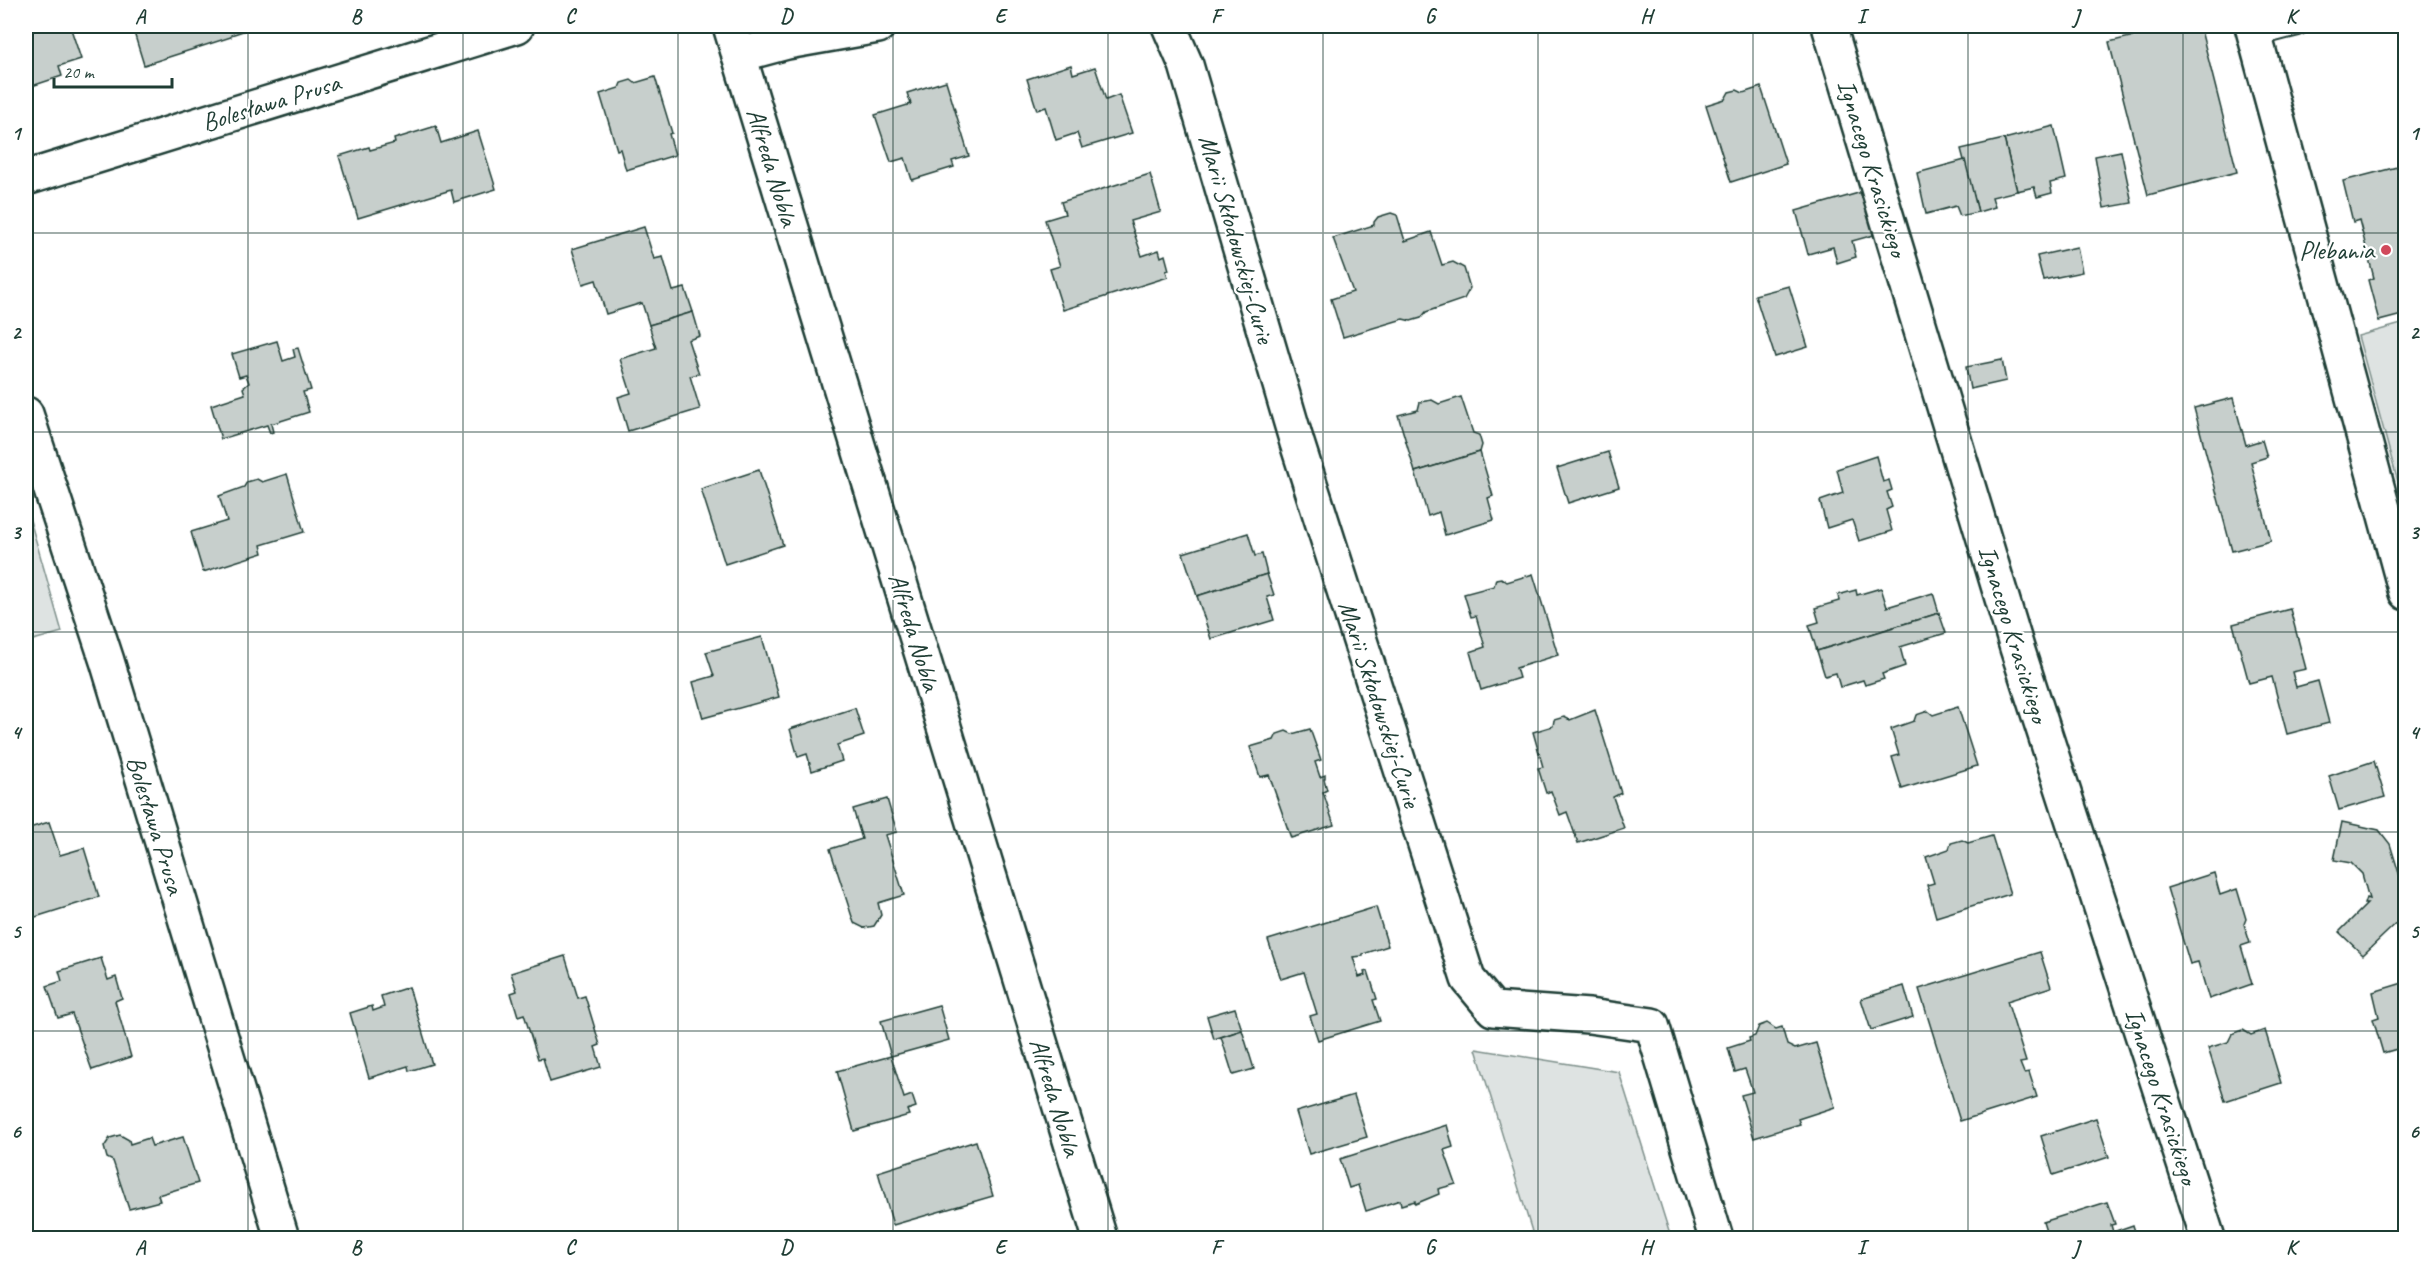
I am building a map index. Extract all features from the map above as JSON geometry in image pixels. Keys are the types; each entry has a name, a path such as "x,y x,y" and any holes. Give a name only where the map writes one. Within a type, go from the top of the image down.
{"street":[{"name":"Bolesława Prusa","path":"26,178 517,26"},
{"path":"735,40 787,42 878,26"},
{"name":"Marii Skłodowskiej-Curie","path":"1169,26 1186,65 1297,443 1468,979 1492,1009 1589,1016 1652,1025 1716,1239"},
{"name":"Ignacego Krasickiego","path":"1829,26 2017,648 2208,1239"},
{"path":"2253,31 2406,593"},
{"name":"Alfreda Nobla","path":"735,40 1100,1239"},
{"name":"Bolesława Prusa","path":"26,414 107,661 282,1239"}],"lane":[{"path":"2253,31 2298,26"}],"shaded area":[{"path":"2406,323 2405,508 2358,336"},
{"path":"26,506 62,632 26,642"},
{"path":"1476,1049 1619,1072 1671,1238 1534,1238"}],"building":[{"path":"50,26 70,26 81,59 59,66 62,76 26,88 26,33"},
{"path":"132,26 251,26 252,28 144,65"},
{"path":"2175,26 2200,26 2237,172 2148,195 2109,42"},
{"path":"1071,65 1073,74 1095,67 1106,100 1119,95 1132,133 1082,148 1077,133 1056,140 1046,107 1037,110 1027,79"},
{"path":"655,77 672,133 669,134 675,155 626,170 620,149 617,150 600,94 619,88 621,83 631,80 635,83"},
{"path":"946,81 969,156 952,161 954,167 912,180 905,158 891,162 875,115 911,104 907,93"},
{"path":"1761,87 1786,164 1731,182 1706,105 1725,99 1729,92 1737,90 1743,93"},
{"path":"436,126 441,143 478,131 496,189 454,202 451,190 358,218 339,156 369,147 370,150 395,143 394,139"},
{"path":"2054,126 2066,179 2050,183 2052,193 2037,197 2034,187 2017,191 2004,139"},
{"path":"2004,139 2017,191 1992,197 1995,207 1978,212 1961,149"},
{"path":"2121,151 2132,203 2104,208 2095,156"},
{"path":"1965,160 1978,212 1960,216 1956,206 1926,214 1917,173"},
{"name":"Plebania","path":"2397,167 2406,201 2406,314 2379,321 2368,280 2374,278 2359,220 2353,222 2343,181"},
{"path":"1150,174 1161,212 1130,221 1142,256 1159,250 1161,257 1165,255 1169,270 1166,271 1168,277 1063,310 1050,269 1060,266 1045,220 1065,214 1061,202"},
{"path":"1862,192 1874,235 1852,241 1856,257 1837,263 1833,247 1808,254 1796,211"},
{"path":"1391,213 1397,215 1405,241 1431,232 1442,265 1453,262 1464,268 1470,288 1464,299 1426,312 1421,318 1411,321 1403,319 1343,337 1331,299 1353,292 1333,238 1374,225 1378,217"},
{"path":"644,227 654,259 663,257 673,291 685,288 693,312 649,325 642,303 606,314 596,280 583,284 572,249"},
{"path":"2077,247 2082,272 2043,280 2037,256"},
{"path":"1789,286 1808,347 1775,357 1755,295"},
{"path":"693,312 700,336 688,340 699,374 690,376 700,409 628,431 618,397 631,393 620,359 656,348 649,325"},
{"path":"277,341 283,361 295,357 293,349 298,348 311,390 303,392 309,412 271,424 273,432 270,433 267,425 221,439 211,405 245,394 243,388 249,383 246,375 239,377 232,354"},
{"path":"2002,360 2006,381 1970,389 1966,367"},
{"path":"1461,397 1473,433 1479,435 1482,445 1480,452 1415,472 1398,415 1418,410 1420,402 1432,400 1439,404"},
{"path":"2233,398 2246,445 2262,440 2267,457 2251,462 2271,541 2232,551 2194,408"},
{"path":"1480,452 1493,496 1488,498 1494,520 1445,535 1439,512 1428,516 1415,472"},
{"path":"1608,452 1619,487 1568,503 1557,468"},
{"path":"1876,456 1883,482 1889,480 1892,490 1887,492 1892,507 1886,510 1892,531 1859,541 1852,520 1827,528 1820,501 1843,493 1837,469"},
{"path":"759,470 783,545 725,564 701,489"},
{"path":"287,474 304,532 261,545 263,553 203,572 191,532 227,521 219,496 244,487 247,482 257,479 262,482"},
{"path":"1248,533 1255,556 1262,554 1267,574 1197,596 1183,553"},
{"path":"1267,574 1274,595 1267,597 1274,620 1211,639 1197,596"},
{"path":"1533,574 1558,655 1516,668 1519,678 1481,690 1470,652 1485,647 1476,616 1471,617 1464,594 1494,586 1496,579 1501,578 1507,582"},
{"path":"1881,588 1887,607 1933,593 1939,613 1817,651 1809,625 1819,622 1815,608 1839,601 1838,595 1856,590 1857,595"},
{"path":"2290,609 2306,669 2292,672 2296,687 2318,681 2329,723 2287,734 2272,677 2249,683 2233,624"},
{"path":"1939,613 1946,633 1900,647 1905,666 1882,674 1884,679 1865,685 1863,680 1840,687 1836,673 1825,676 1817,651"},
{"path":"762,637 779,697 703,718 693,682 714,676 706,652"},
{"path":"1958,707 1977,766 1902,789 1892,757 1899,755 1891,729 1914,721 1916,715 1928,711 1933,715"},
{"path":"855,708 864,736 837,745 842,761 812,771 807,754 798,757 790,729"},
{"path":"1595,710 1621,793 1613,797 1624,828 1578,843 1567,812 1560,815 1551,791 1546,793 1538,768 1543,767 1533,732 1553,726 1554,720 1564,717 1570,720"},
{"path":"1310,729 1321,760 1315,762 1320,777 1325,775 1327,790 1323,792 1334,825 1291,838 1269,775 1260,777 1250,747 1274,740 1277,734 1286,731 1292,734"},
{"path":"2374,761 2385,797 2339,810 2329,776"},
{"path":"887,799 897,832 885,835 904,895 878,903 881,915 874,926 864,928 854,923 830,849 862,839 853,809"},
{"path":"49,822 60,855 84,848 99,897 26,920 26,829"},
{"path":"2342,822 2379,830 2390,844 2406,896 2406,914 2363,955 2339,932 2367,904 2364,904 2366,898 2369,899 2362,874 2351,863 2334,860"},
{"path":"1992,836 2010,894 1936,917 1927,885 1934,883 1926,857 1949,849 1951,843 1962,840 1968,843"},
{"path":"2214,873 2220,895 2237,889 2250,943 2241,946 2252,984 2209,999 2198,962 2190,964 2167,888"},
{"path":"1376,907 1388,946 1363,954 1363,956 1353,957 1359,977 1368,971 1377,999 1373,1000 1380,1021 1318,1040 1310,1016 1317,1014 1304,972 1281,979 1268,940"},
{"path":"2040,952 2051,987 2007,1001 2026,1062 2020,1063 2024,1073 2029,1072 2037,1097 1960,1121 1919,989"},
{"path":"565,956 578,998 585,996 600,1045 595,1047 601,1067 550,1082 543,1058 538,1059 524,1014 518,1016 511,993 517,991 511,973"},
{"path":"101,958 108,980 116,977 122,998 115,1001 131,1057 92,1070 72,1014 58,1018 47,986 62,981 59,971"},
{"path":"2406,982 2406,1076 2397,1049 2383,1053 2373,1019 2379,1017 2373,992"},
{"path":"1904,986 1913,1017 1871,1030 1861,999"},
{"path":"409,987 432,1064 409,1071 408,1066 369,1078 350,1013 372,1006 373,1011 384,1007 381,996"},
{"path":"939,1005 949,1040 891,1056 881,1021"},
{"path":"1235,1008 1242,1030 1214,1039 1207,1016"},
{"path":"1767,1023 1776,1029 1782,1027 1787,1045 1795,1049 1816,1043 1835,1107 1798,1119 1800,1124 1754,1138 1741,1095 1753,1092 1745,1069 1735,1072 1728,1048 1750,1041 1749,1038 1755,1036 1759,1026"},
{"path":"1242,1030 1254,1069 1233,1075 1221,1037"},
{"path":"2243,1030 2251,1035 2265,1030 2281,1083 2225,1101 2208,1048 2228,1042 2232,1034"},
{"path":"891,1056 904,1098 912,1095 916,1107 907,1110 909,1115 854,1131 837,1071"},
{"path":"1354,1095 1367,1137 1309,1154 1296,1112"},
{"path":"2096,1118 2109,1157 2053,1175 2041,1136"},
{"path":"1447,1125 1453,1147 1444,1150 1456,1184 1438,1189 1439,1194 1415,1204 1415,1201 1401,1205 1400,1200 1366,1211 1358,1185 1349,1188 1340,1159"},
{"path":"120,1135 129,1140 130,1144 149,1138 152,1146 183,1137 198,1183 158,1195 160,1201 129,1209 113,1161 107,1158 104,1147 110,1138"},
{"path":"976,1141 993,1196 893,1225 878,1172"},
{"path":"2107,1202 2115,1224 2111,1225 2113,1232 2133,1225 2137,1238 2048,1238 2043,1222"}],"place":[{"name":"Plebania","path":"2386,250"}]}
